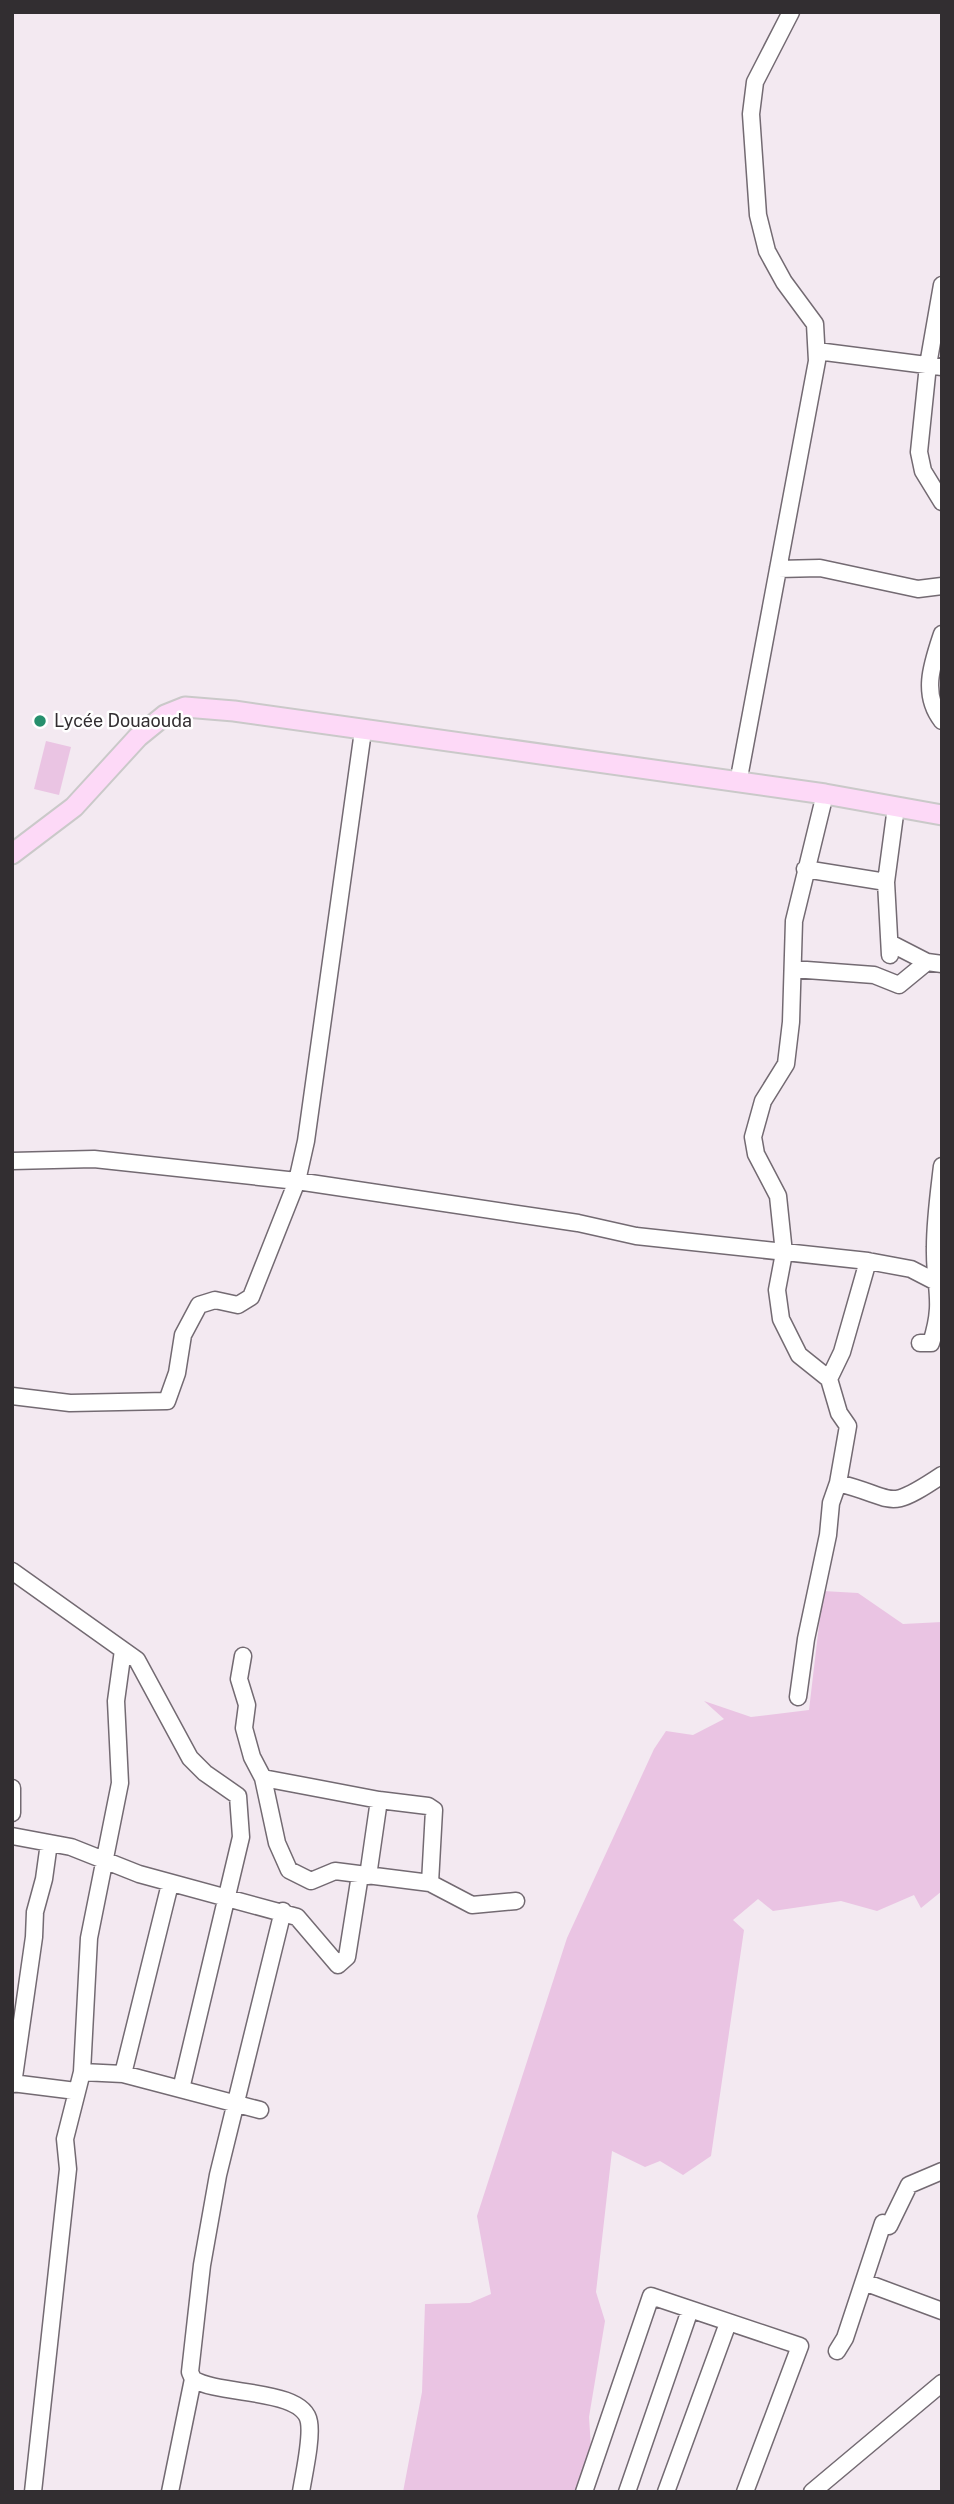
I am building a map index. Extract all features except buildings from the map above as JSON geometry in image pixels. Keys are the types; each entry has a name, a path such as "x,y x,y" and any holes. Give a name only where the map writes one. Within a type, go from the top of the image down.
{"main road":[{"path":"12,854 74,807 138,737 165,715 186,707 825,794 942,815"}],"street":[{"path":"738,783 817,351 816,324 784,282 767,251 758,215 751,114 755,82 791,12"},
{"path":"942,285 935,366 919,452 923,471 942,502"},
{"path":"817,351 935,366"},
{"path":"778,569 820,568 918,589 942,586"},
{"path":"942,634 928,686 930,702 942,722"},
{"path":"12,1396 70,1403 167,1401 177,1373 184,1335 199,1305 215,1300 238,1306 251,1297 297,1181 306,1141 363,731"},
{"path":"798,1697 806,1639 828,1535 831,1503 838,1483 848,1426 839,1413 829,1379 799,1355 781,1319 777,1290 784,1253 778,1196 756,1154 753,1137 763,1101 786,1065 791,1022 793,921 825,794"},
{"path":"896,807 886,882 890,949 934,963"},
{"path":"804,869 886,882"},
{"path":"793,969 874,975 899,985 934,963"},
{"path":"12,1161 94,1159 297,1181 578,1223 636,1237 868,1261 911,1269 941,1284"},
{"path":"920,1343 931,1343 939,1316 941,1284 934,1249 942,1166"},
{"path":"829,1379 842,1352 868,1261"},
{"path":"838,1483 895,1501 909,1496 942,1475"},
{"path":"12,1571 137,1660 190,1758 205,1773 238,1796 241,1837 181,2089"},
{"path":"33,2492 68,2169 65,2139 75,2091 82,2072 89,1938 120,1783 116,1701 123,1650"},
{"path":"243,1656 239,1679 247,1705 244,1728 252,1757 263,1778 277,1843 289,1870 311,1881 335,1871 430,1883 472,1905 516,1901"},
{"path":"263,1778 379,1800 428,1806 434,1810 430,1883"},
{"path":"12,1813 13,1785"},
{"path":"12,1836 71,1847 170,1884 283,1911 297,1917 338,1965 344,1963 379,1800"},
{"path":"49,1843 44,1879 35,1912 34,1937 12,2084 75,2091"},
{"path":"123,2074 170,1884"},
{"path":"170,2492 193,2379 190,2372 202,2265 218,2175 283,1911"},
{"path":"82,2072 123,2074 260,2110"},
{"path":"836,2351 845,2338 883,2223 889,2226 909,2185 942,2171"},
{"path":"864,2282 942,2311"},
{"path":"583,2492 651,2296 800,2347 745,2492"},
{"path":"627,2492 690,2310"},
{"path":"666,2492 728,2323"},
{"path":"193,2379 207,2387 292,2401 305,2410 309,2422 301,2492"},
{"path":"812,2492 942,2383"}],"shaded area":[{"path":"46,741 71,747 59,795 34,789"},
{"path":"823,1591 858,1593 903,1624 942,1622 942,1891 921,1908 914,1895 877,1911 841,1901 773,1911 758,1899 733,1920 744,1930 711,2156 683,2175 660,2161 645,2167 612,2151 596,2292 605,2321 589,2417 591,2448 577,2492 403,2492 422,2392 425,2304 470,2303 491,2294 477,2216 567,1938 654,1749 666,1731 693,1735 724,1719 704,1701 751,1717 809,1710"}],"place":[{"name":"Lycée Douaouda","path":"40,721"}]}
